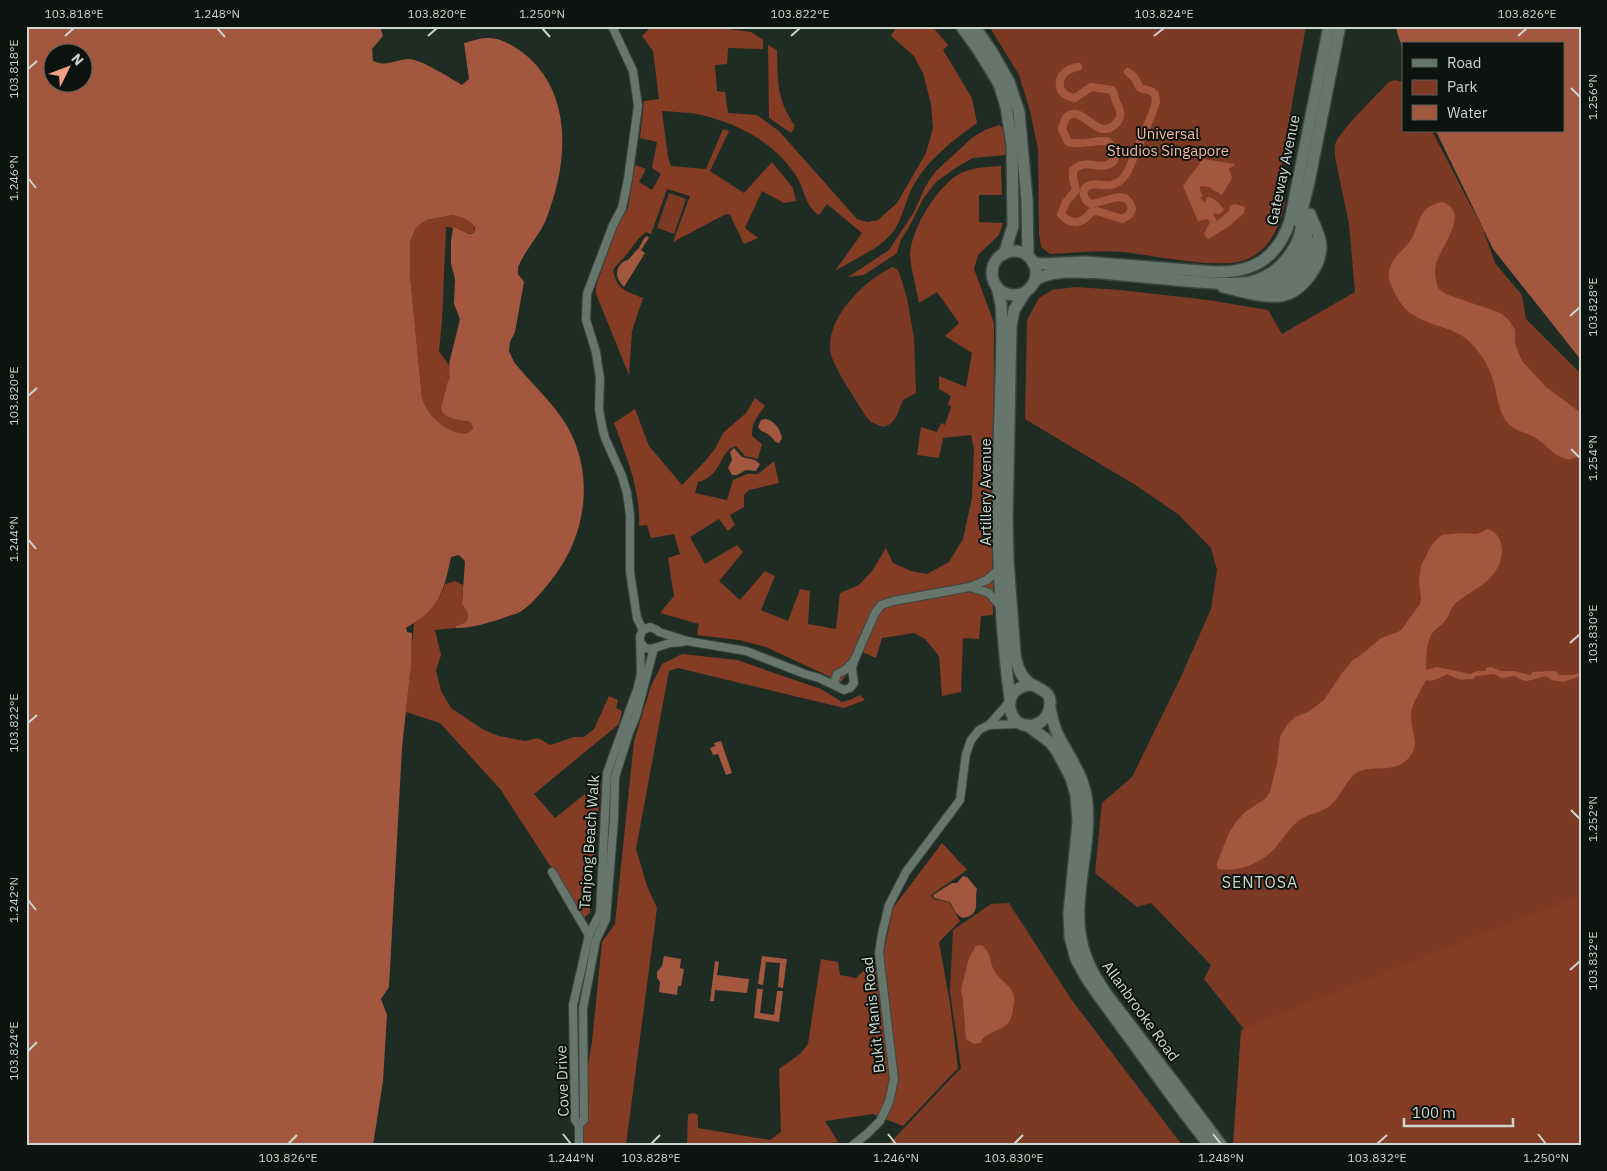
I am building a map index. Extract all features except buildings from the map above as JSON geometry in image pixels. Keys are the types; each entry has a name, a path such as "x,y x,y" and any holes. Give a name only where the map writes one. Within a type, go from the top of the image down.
{"street":[{"path":"612,26 633,71 638,106 622,208 613,225 587,294 586,320 596,352 600,379 599,409 602,426 627,493 630,514 630,572 637,618 643,630"},
{"path":"961,26 999,84 1008,119 1012,153 1013,226 1004,254 998,258 992,275 996,287 1006,294 1024,294 1033,286 1036,268 1030,259 1026,182 1019,112 1009,82 974,26"},
{"name":"Gateway Avenue","path":"1004,254 1013,251 1041,264 1085,262 1214,272 1245,270 1265,259 1274,252 1281,242 1290,222 1328,26"},
{"name":"Gateway Avenue","path":"1301,264 1306,241 1309,182 1340,26"},
{"name":"Gateway Avenue","path":"1206,282 1237,291 1270,296 1290,293 1302,285 1308,279 1315,266 1320,250 1320,240 1314,225 1306,215"},
{"name":"Gateway Avenue","path":"1234,283 1256,275 1278,259 1291,242 1306,215"},
{"name":"Gateway Avenue","path":"1259,294 1277,290 1284,281 1285,275 1301,264 1313,248 1314,225"},
{"name":"Gateway Avenue","path":"1035,280 1041,276 1052,274 1084,272 1234,283 1248,287 1284,281"},
{"name":"Artillery Avenue","path":"996,287 1001,304 1002,331 998,522 1002,610 1011,713 1018,722 1025,725"},
{"name":"Artillery Avenue","path":"1024,294 1014,310 1011,326 1007,519 1008,561 1015,655 1021,673 1026,680 1046,693 1050,702 1050,708"},
{"path":"687,641 648,649 641,643 640,636 643,630 650,627 687,641 746,651 819,678 841,689 850,688 854,683 854,661 871,620 882,606 893,601 970,587 987,580 1000,568"},
{"path":"970,587 989,593 1002,610"},
{"path":"656,647 661,638 660,632"},
{"name":"Tanjong Beach Walk","path":"574,1035 573,1004 589,935 600,913 607,773 630,715 641,674 641,643"},
{"name":"Tanjong Beach Walk","path":"583,1049 583,1008 596,940 606,919 614,819 615,777 656,647"},
{"path":"819,678 837,674 845,670 854,661"},
{"path":"845,670 853,674"},
{"path":"836,685 837,674"},
{"path":"989,725 1019,687 1033,685"},
{"path":"989,725 1033,725 1044,719 1050,708"},
{"name":"Allanbrooke Road","path":"1050,708 1058,736 1080,774 1087,802 1088,824 1078,913 1085,956 1095,977 1221,1145"},
{"path":"623,730 634,721"},
{"name":"Bukit Manis Road","path":"852,1145 880,1121 889,1102 894,1078 879,953 889,906 906,872 960,800 966,754 971,740 979,730 989,725"},
{"name":"Allanbrooke Road","path":"1025,725 1050,742 1057,751 1071,778 1076,795 1078,822 1069,913 1070,937 1076,959 1086,980 1209,1145"},
{"path":"552,872 589,935"},
{"path":"574,1035 583,1035"},
{"name":"Cove Drive","path":"574,1035 576,1120 580,1126"},
{"name":"Cove Drive","path":"579,1145 580,1126 584,1120 583,1049"}],"green space":[{"name":"Universal Studios Singapore","path":"989,26 1306,26 1282,160 1282,199 1285,203 1277,229 1268,244 1254,256 1234,263 1203,263 1114,251 1050,254 1041,247 1039,234 1038,149 1030,111 1019,75"},
{"path":"1395,80 1402,82 1402,132 1433,132 1483,229 1495,263 1522,295 1526,319 1581,374 1581,905 1251,1038 1204,979 1211,965 1151,903 1137,907 1095,873 1102,803 1132,777 1180,679 1211,609 1217,570 1211,548 1179,515 1137,486 1025,419 1027,320 1039,298 1052,290 1075,287 1208,300 1268,310 1282,334 1355,292 1349,224 1335,157 1335,146 1343,131 1389,82"},
{"path":"669,193 686,199 674,234 657,228"},
{"path":"892,267 899,272 907,298 914,338 916,393 903,400 894,420 883,427 871,422 846,385 833,361 830,341 840,315 848,303 881,273"},
{"path":"1009,903 1071,999 1182,1145 888,1145 961,1068 950,991 953,930 991,904"}],"shaded area":[{"path":"652,26 725,26 729,29 751,32 763,40 763,49 728,48 727,64 715,65 717,91 725,92 728,113 757,115 779,131 857,219 867,222 878,220 897,203 926,153 933,128 931,104 923,73 914,56 891,36 897,26 932,26 948,45 943,50 972,98 977,123 949,144 932,160 918,178 892,233 873,249 835,271 862,233 827,204 819,215 815,212 808,204 798,179 779,155 754,136 726,122 697,114 662,111 668,157 671,166 706,169 723,129 729,131 710,171 744,193 772,162 793,188 796,201 784,203 762,191 745,228 758,238 744,244 730,215 726,214 673,242 690,196 667,189 651,234 646,232 613,270 617,282 623,289 643,298 632,331 629,375 596,294 596,286 617,227 628,208 635,165 646,169 639,182 652,190 661,174 652,168 657,142 640,138 644,101 659,99 653,51 642,36"},
{"path":"768,45 777,50 779,90 784,107 795,126 791,133 769,118"},
{"path":"999,125 1006,135 1006,155 973,158 936,182 923,199 901,239 897,253 864,275 848,277 889,250 914,212 925,187 935,172 973,137"},
{"path":"1001,166 1002,195 979,195 979,222 1003,223 999,235 978,255 974,269 994,323 993,615 981,616 979,639 963,638 961,692 942,696 939,656 925,639 914,633 882,638 876,658 862,652 841,682 766,647 739,640 697,635 699,624 660,613 674,596 668,558 680,554 674,534 651,538 647,525 639,526 638,499 635,486 614,423 635,409 649,446 682,485 715,449 723,433 746,413 755,398 765,406 756,420 752,431 752,436 762,444 758,459 745,456 736,446 731,448 726,452 717,469 706,479 698,482 695,493 727,500 733,480 747,474 758,474 774,461 779,483 749,490 744,495 744,507 730,515 735,525 728,531 719,519 690,537 705,564 737,545 743,552 719,581 740,600 765,571 775,576 761,610 788,621 800,589 810,591 808,624 836,629 840,593 859,585 872,571 886,548 893,563 911,571 927,574 949,562 963,539 972,498 974,449 971,435 943,438 939,458 917,455 921,427 937,432 941,423 945,425 951,407 948,404 951,396 939,389 939,376 966,387 972,353 945,336 959,323 937,292 919,303 910,254 915,232 927,209 942,188 959,174 969,170"},
{"path":"453,215 464,218 474,224 474,233 446,227 439,351 451,371 445,391 465,421 470,422 473,427 470,432 466,433 454,432 437,421 428,411 422,398 410,275 410,242 416,228 426,220"},
{"path":"455,581 463,585 462,604 467,611 468,618 465,623 455,628 435,630 441,655 436,670 441,691 451,708 484,730 499,736 525,741 538,738 550,745 574,737 584,737 594,729 609,696 618,700 616,708 622,711 619,724 534,794 555,818 601,781 590,913 581,920 574,918 567,892 501,790 440,723 406,712 414,623 429,611 437,601 445,584"},
{"path":"682,654 737,660 821,689 842,702 860,695 865,700 844,708 678,668 669,671 636,849 647,886 657,908 626,1145 574,1145 592,1042 602,942 615,924 634,741 651,686 662,664"},
{"path":"942,843 967,870 931,895 933,899 949,902 960,921 939,942 950,1004 958,1068 903,1126 873,1114 825,1121 838,1142 814,1145 687,1145 688,1114 694,1113 698,1115 698,1128 770,1140 781,1132 779,1069 800,1054 808,1044 821,959 838,962 840,975 856,978 884,951 893,908"},
{"path":"1581,895 1581,1145 1233,1145 1241,1030"}],"water":[{"path":"26,26 380,26 383,36 372,49 373,61 386,63 408,59 414,60 435,69 462,85 469,79 464,43 487,38 496,39 522,52 537,66 556,100 561,120 562,139 558,179 542,228 518,267 518,274 524,282 515,332 510,342 509,351 514,362 555,409 574,440 583,479 584,499 581,518 576,537 568,555 545,588 524,610 487,623 455,628 465,623 468,618 467,611 462,604 465,561 459,555 451,557 442,590 433,607 406,628 407,632 412,633 411,664 402,748 389,987 381,999 387,1015 383,1081 373,1145 26,1145","holes":["453,215 464,218 473,224 475,228 474,233 469,234 453,227 451,264 455,279 454,304 460,319 449,364 450,378 441,409 443,413 450,417 470,422 473,427 470,432 460,433 448,429 437,421 428,411 422,398 410,275 410,242 416,228 426,220"]},
{"path":"1395,26 1581,26 1581,360 1493,249 1436,132 1564,132 1564,42 1402,42 1402,47"},
{"path":"1203,159 1235,164 1229,169 1232,178 1222,195 1210,187 1200,186 1203,196 1200,198 1205,203 1207,197 1213,198 1224,210 1218,215 1216,213 1213,214 1217,221 1229,211 1230,206 1235,204 1245,207 1244,213 1228,227 1208,239 1204,234 1210,222 1208,219 1198,221 1183,186"},
{"path":"1442,202 1450,206 1454,213 1454,220 1452,229 1436,264 1435,274 1438,288 1446,294 1500,313 1508,319 1515,330 1515,344 1522,361 1546,387 1581,413 1581,455 1571,459 1561,457 1533,436 1510,425 1500,409 1489,370 1482,356 1472,344 1465,337 1410,313 1395,294 1389,276 1392,263 1412,237 1425,210"},
{"path":"647,236 649,238 641,250 645,253 624,287 617,275 618,268 631,257"},
{"path":"766,419 772,422 778,429 782,438 779,443 758,427 761,420"},
{"path":"734,448 742,457 755,460 760,464 756,471 746,470 737,475 732,475 728,468 732,460 730,452"},
{"path":"1488,529 1495,533 1502,546 1502,553 1497,568 1488,580 1452,607 1446,620 1433,632 1428,646 1426,670 1437,667 1470,674 1486,671 1486,668 1491,667 1501,671 1514,671 1530,675 1533,672 1554,671 1558,675 1579,673 1581,676 1563,682 1551,680 1546,676 1527,681 1515,676 1502,678 1494,674 1464,679 1447,674 1434,680 1426,680 1412,709 1411,719 1415,746 1405,762 1391,768 1368,769 1355,774 1332,804 1298,821 1271,852 1257,862 1242,868 1218,869 1217,863 1229,833 1236,822 1245,812 1266,798 1270,792 1277,763 1280,737 1287,725 1295,717 1308,712 1324,700 1353,660 1381,638 1402,629 1420,604 1419,581 1421,566 1436,540 1442,535 1477,534"},
{"path":"721,741 732,773 726,775 718,754 713,755 710,748 715,746 714,743"},
{"path":"963,876 967,877 977,889 975,911 968,917 962,918 956,913 950,902 934,898 933,895 952,883 957,883"},
{"path":"981,945 989,954 993,969 1014,995 1014,1001 1011,1018 1008,1023 988,1034 980,1043 974,1044 966,1039 961,990 969,958 976,946"},
{"path":"664,956 681,959 680,968 684,969 681,986 678,986 677,995 659,992 660,982 657,978 657,972 662,966"},
{"path":"762,956 787,959 783,988 778,987 780,963 766,962 763,985 758,984"},
{"path":"715,961 719,962 717,975 749,979 747,993 715,990 714,1001 710,1001"},
{"path":"757,989 763,989 760,1013 774,1015 777,991 783,991 779,1022 754,1018"}],"waterway":[{"path":"1078,67 1070,69 1061,78 1060,88 1063,93 1075,98 1091,87 1112,90 1120,109 1120,115 1115,124 1106,129 1098,128 1075,114 1065,119 1062,129 1068,142 1107,141 1115,153 1114,160 1107,165 1087,164 1073,170 1076,190 1066,202 1061,214 1072,222 1080,221 1091,212 1097,211 1122,219 1129,215 1132,209 1130,203 1125,198 1118,197 1091,204 1085,198 1084,193 1084,190 1091,185 1111,185 1122,179 1128,171 1152,114 1156,102 1155,94 1140,88 1134,77 1128,72"}],"district":[{"name":"SENTOSA","path":"1260,882"}]}
